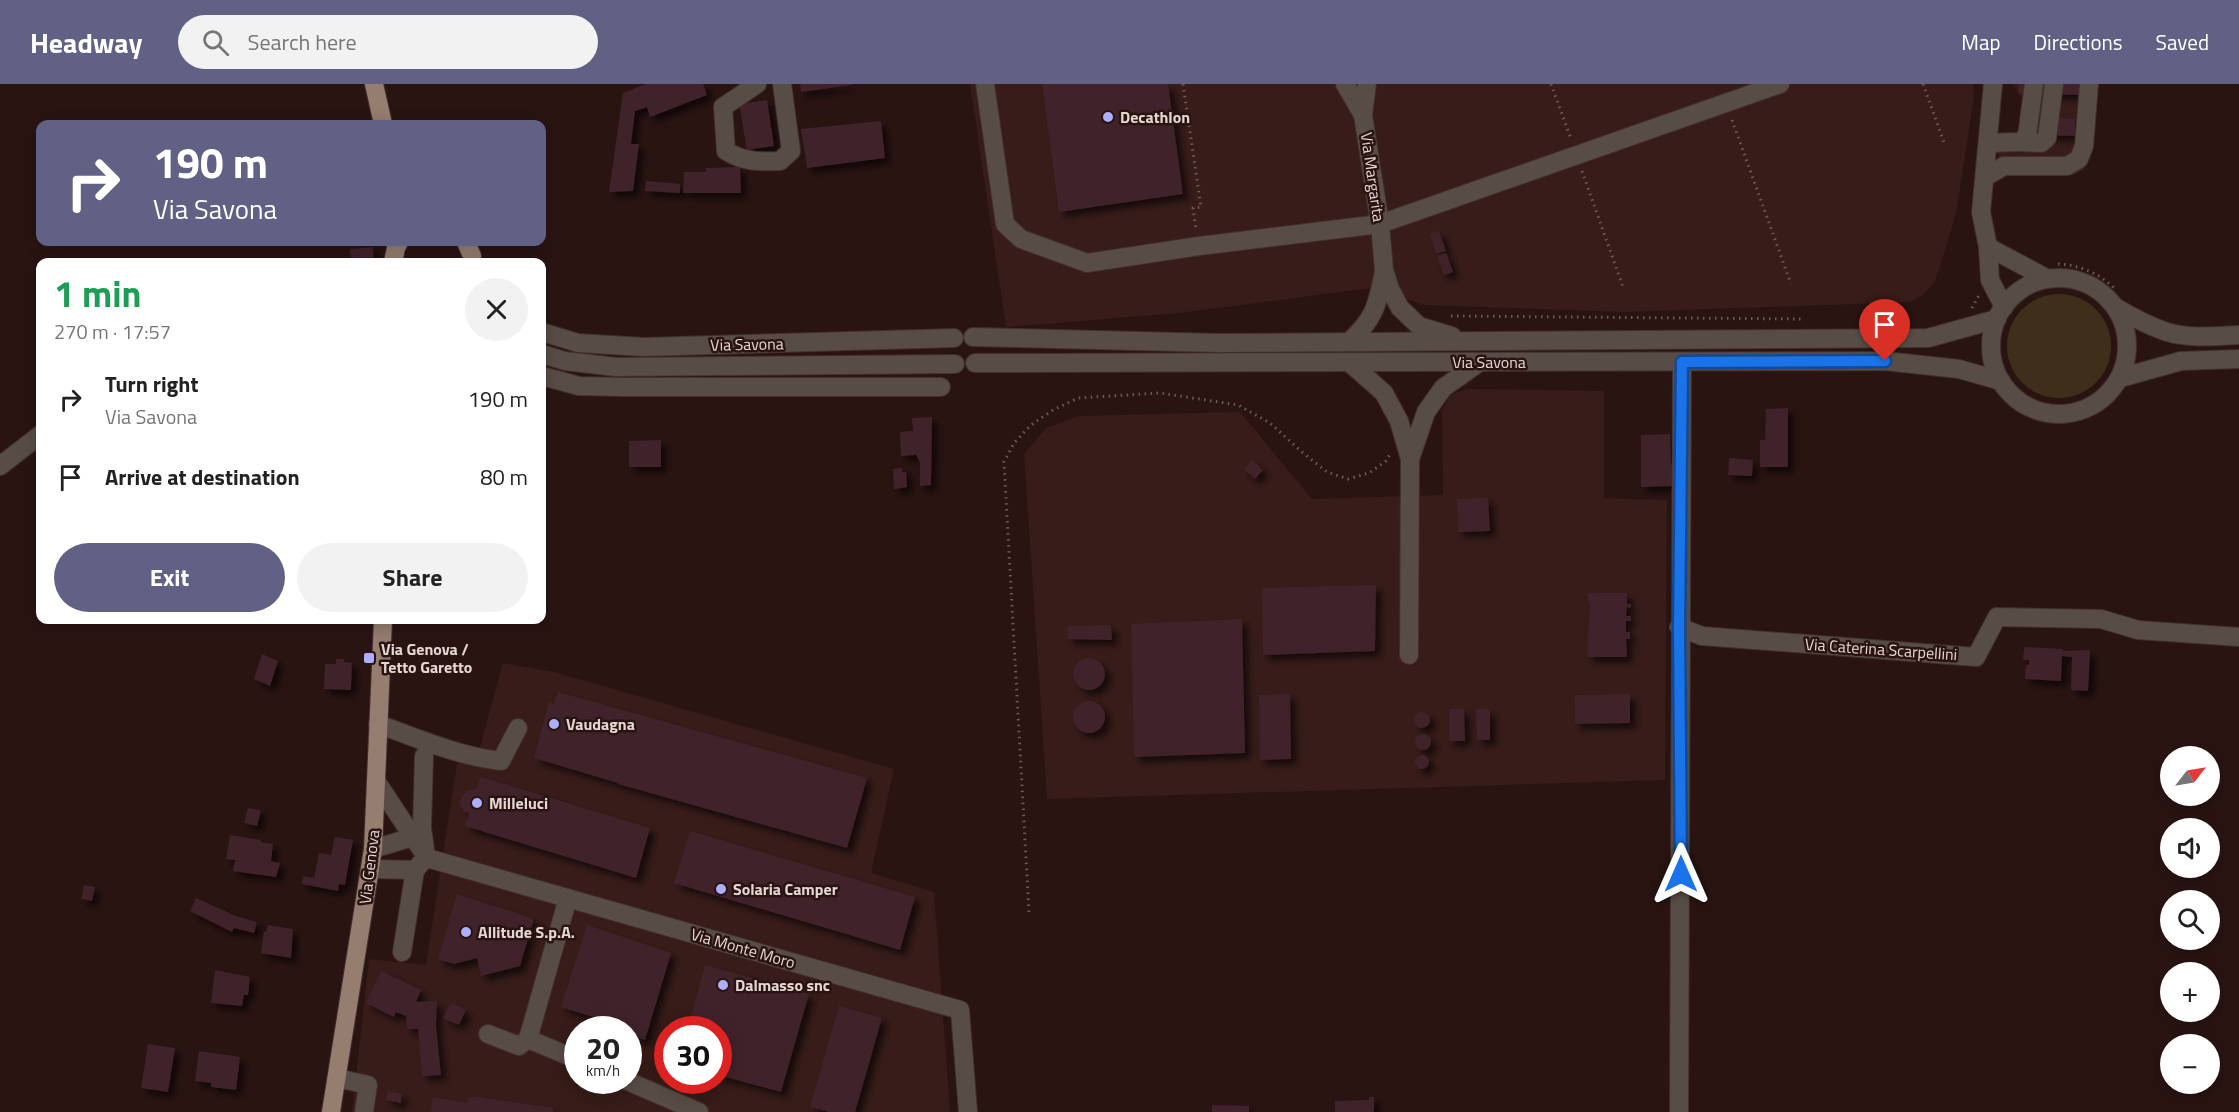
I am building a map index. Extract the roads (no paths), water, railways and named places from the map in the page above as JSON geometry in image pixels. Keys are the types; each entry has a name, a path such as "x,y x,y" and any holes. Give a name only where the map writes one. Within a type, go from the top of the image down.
{"main road":[{"path":"374,84 382,120"},
{"name":"Via Genova","path":"332,1112 371,869 383,624"}],"street":[{"path":"757,84 723,107 726,151 738,158 754,162 780,161 791,151 782,84"},
{"path":"985,84 1005,224 1021,238 1087,262 1380,224 1578,147 1726,103 1780,84"},
{"path":"1345,84 1363,115"},
{"name":"Via Margarita","path":"1367,84 1363,115 1380,224 1384,270 1390,289 1400,308 1419,326 1472,342"},
{"path":"1993,84 1981,212 1988,247 1990,280 2000,313"},
{"path":"2020,142 2027,136 2033,87 2053,91 2065,90 2066,84"},
{"path":"1985,177 2004,166 2067,166 2079,159 2084,146 2089,84"},
{"path":"1988,143 2041,143 2047,138 2053,91"},
{"path":"1988,247 2048,279"},
{"name":"Via Margarita","path":"1349,342 1364,328 1377,308 1384,270"},
{"path":"2048,279 2067,279 2086,284 2102,293 2115,308 2124,324 2127,342 2126,360 2120,378 2108,394 2091,406 2072,413 2051,414 2031,408 2014,397 2001,381 1992,351 1992,335 2000,313 2023,289 2048,279"},
{"path":"2115,308 2170,333 2197,336 2239,335"},
{"name":"Via Savona","path":"973,338 1219,343 1928,338 2000,313"},
{"name":"Via Savona","path":"546,333 578,343 644,346 954,338"},
{"name":"Via Savona","path":"546,355 565,361 616,367 955,364"},
{"path":"2120,378 2181,361 2239,359"},
{"name":"Via Savona","path":"975,363 1885,361 1959,369 2001,381"},
{"path":"1410,459 1426,412 1443,388 1480,362"},
{"path":"1679,1112 1681,768 1679,627 1682,362"},
{"path":"1350,363 1384,393 1399,422 1410,459 1409,655"},
{"path":"546,377 579,386 612,387 940,387"},
{"path":"0,466 36,438"},
{"name":"Via Caterina Scarpellini","path":"1679,627 1702,636 1976,657 1997,617 2101,619 2138,630 2239,637"},
{"path":"378,724 456,753 501,761 518,728"},
{"path":"402,952 421,864 424,756"},
{"path":"376,781 413,837 421,864"},
{"path":"373,849 413,837"},
{"name":"Via Monte Moro","path":"371,869 421,864 568,898 960,1010 968,1112"},
{"path":"488,1034 519,1046 528,1039 568,898"},
{"path":"528,1039 564,1054"},
{"path":"337,1078 368,1085 364,1112"},
{"path":"642,1087 699,1112"}],"place":[{"name":"Decathlon","path":"1108,117"},
{"name":"Via Genova / Tetto Garetto","path":"369,658"},
{"name":"Vaudagna","path":"554,724"},
{"name":"Milleluci","path":"477,803"},
{"name":"Solaria Camper","path":"721,889"},
{"name":"Allitude S.p.A.","path":"466,932"},
{"name":"Dalmasso snc","path":"723,985"}]}
